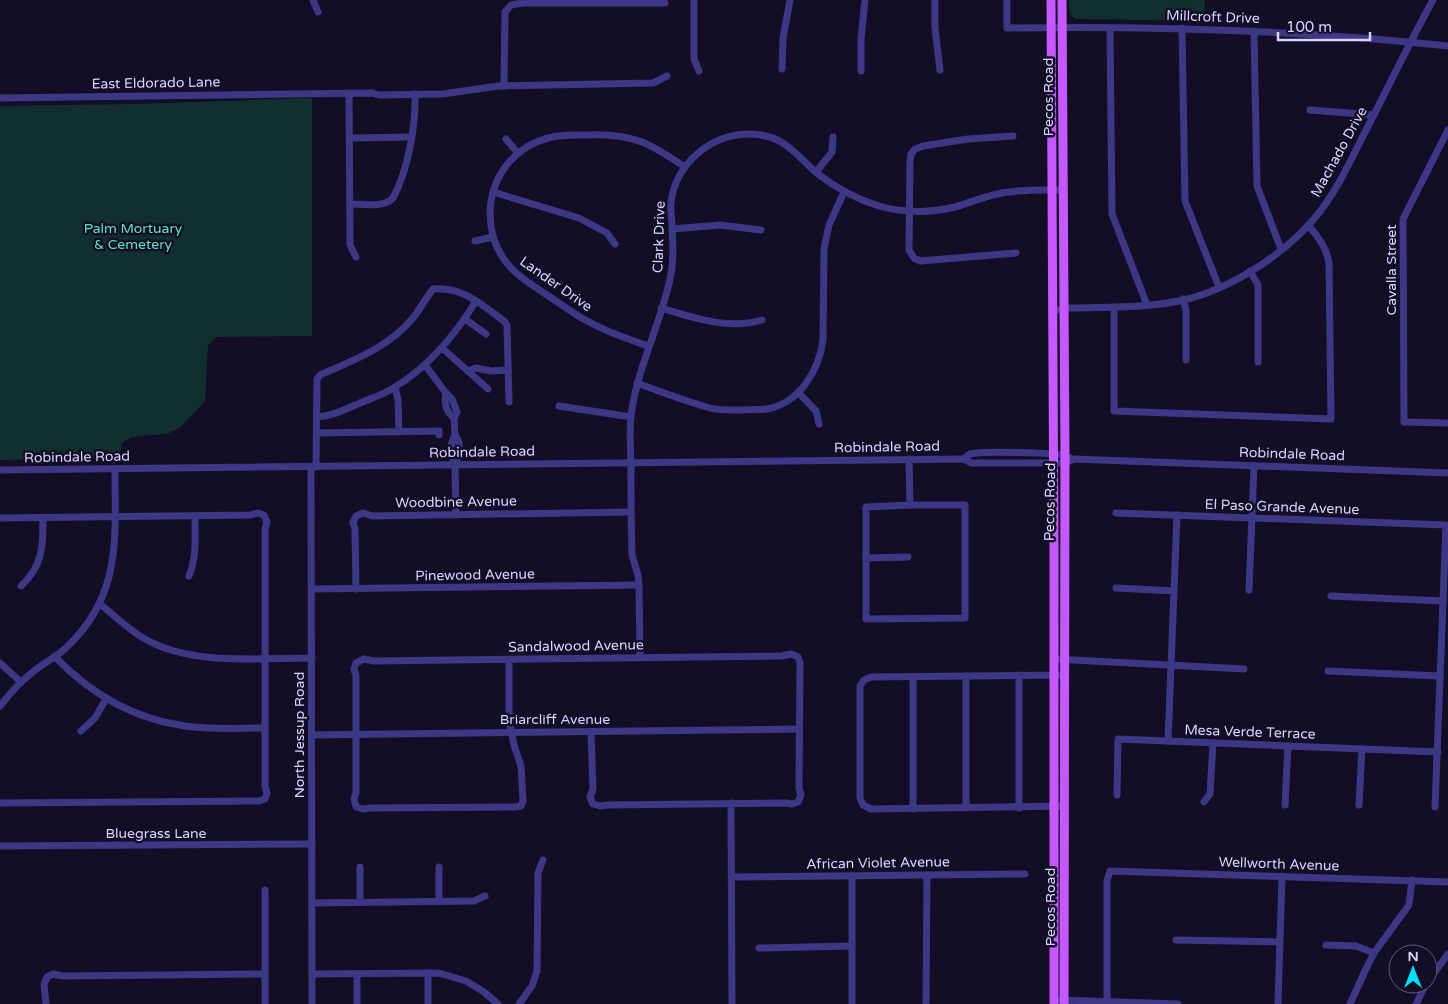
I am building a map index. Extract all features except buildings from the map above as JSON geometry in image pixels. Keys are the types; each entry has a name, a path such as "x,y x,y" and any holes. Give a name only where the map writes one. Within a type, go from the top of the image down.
{"main road":[{"name":"Pecos Road","path":"1051,0 1054,1002"},
{"name":"Pecos Road","path":"1062,0 1065,458 1064,1002"},
{"path":"1054,550 1058,551 1064,576"}],"street":[{"path":"313,0 318,12"},
{"path":"694,0 694,58 699,71"},
{"path":"782,69 783,38 790,0"},
{"path":"861,71 861,39 866,0"},
{"path":"936,0 936,28 940,70"},
{"name":"Millcroft Drive","path":"1007,0 1007,28 1182,28 1254,31 1448,46"},
{"name":"Machado Drive","path":"1052,312 1064,308 1147,305 1183,299 1230,283 1281,249 1308,225 1335,190 1433,0"},
{"path":"665,3 594,2 523,3 511,5 505,12 504,86 653,83 667,76"},
{"path":"1110,28 1112,214 1147,305"},
{"path":"1182,28 1185,201 1219,287"},
{"path":"1254,31 1257,186 1281,249"},
{"name":"East Eldorado Lane","path":"0,98 312,93 443,94 504,86"},
{"path":"349,93 350,246 356,258"},
{"path":"350,204 390,203 396,193 416,112 415,94"},
{"path":"1310,110 1374,115"},
{"name":"Cavalla Street","path":"1448,130 1403,219 1404,422 1448,423"},
{"name":"Lander Drive","path":"648,346 589,322 526,280 507,263 498,250 493,237 490,210 493,192 503,171 517,152 549,137 606,134 622,136 642,142 664,153 685,167"},
{"name":"Clark Drive","path":"640,658 639,586 632,554 631,417 637,384 670,280 673,263 671,204 674,188 685,167 698,152 714,142 732,136 751,134 770,137 792,148 816,172 844,192 880,206 910,211 955,207 981,197 1005,192 1063,190"},
{"path":"1013,136 968,139 915,149 911,154 910,162 909,250 914,258 920,261 1016,252"},
{"path":"350,138 411,137"},
{"path":"816,172 832,152 833,137"},
{"path":"506,139 517,152"},
{"path":"493,192 579,218 607,233 615,244"},
{"path":"637,384 711,408 726,410 767,409 785,402 798,392 810,380 821,354 823,340 824,249 829,225 844,192"},
{"path":"672,229 720,225 761,230"},
{"path":"1114,307 1114,411 1331,419 1328,252 1323,242 1308,225"},
{"path":"475,240 493,237"},
{"path":"1250,271 1258,285 1258,362"},
{"name":"North Jessup Road","path":"312,1004 312,590 317,379 320,375 362,357 391,339 412,319 433,289 440,288 462,292 476,301"},
{"path":"1183,299 1186,310 1186,360"},
{"path":"317,417 329,416 394,388 424,365 442,348 476,301 507,325 509,402"},
{"path":"662,308 694,319 715,323 749,324 762,320"},
{"path":"464,319 486,334"},
{"path":"442,348 488,389"},
{"path":"424,365 455,404 455,435 451,442 451,454 456,466 456,515"},
{"path":"468,371 476,368 491,371 508,370"},
{"path":"394,388 398,399 399,432"},
{"path":"798,392 816,411 819,424"},
{"path":"559,406 631,417"},
{"path":"317,433 439,431 439,436"},
{"name":"Robindale Road","path":"0,470 964,459 971,454 1074,460 1448,473"},
{"path":"908,459 910,505"},
{"path":"1249,590 1254,466"},
{"path":"0,706 21,682 55,657 78,636 100,604 113,564 115,469"},
{"path":"910,505 965,505 965,618 866,619 866,507 910,505"},
{"name":"Woodbine Avenue","path":"356,589 356,530 353,522 356,516 363,513 372,516 631,512"},
{"path":"0,518 250,515 258,513 264,515 267,522 265,529 265,786 267,793 265,799 259,801 0,803"},
{"name":"El Paso Grande Avenue","path":"1116,513 1446,525 1443,601"},
{"path":"1168,741 1177,515"},
{"path":"189,576 195,556 195,516"},
{"path":"21,586 32,574 39,562 43,541 43,518"},
{"path":"866,558 908,557"},
{"name":"Pinewood Avenue","path":"312,590 639,586"},
{"path":"1116,588 1174,591"},
{"path":"1331,596 1443,601 1436,807"},
{"path":"100,604 133,632 173,651 209,658 312,658"},
{"name":"Sandalwood Avenue","path":"356,734 356,676 354,668 356,663 364,659 374,661 509,660 791,654 798,656 800,663 799,729"},
{"path":"55,657 81,681 106,698 146,717 183,726 203,728 265,728"},
{"path":"1054,659 1244,669"},
{"path":"356,734 356,793 354,799 356,806 363,809 520,806 523,801 521,766 509,720 509,660"},
{"path":"0,663 21,682"},
{"path":"1328,672 1440,676"},
{"path":"1064,675 871,677 864,680 860,686 860,798 863,805 871,809 1064,806"},
{"path":"966,676 966,808"},
{"path":"1019,676 1019,808"},
{"path":"913,677 913,809"},
{"path":"81,731 95,718 106,698"},
{"path":"592,732 593,789 590,798 593,804 600,806 607,804 792,804 798,802 800,795 799,729"},
{"name":"Briarcliff Avenue","path":"312,735 799,729"},
{"name":"Mesa Verde Terrace","path":"1117,795 1118,739 1438,752"},
{"path":"1204,802 1210,794 1213,743"},
{"path":"1285,805 1288,746"},
{"path":"1359,805 1362,749"},
{"path":"731,804 732,1004"},
{"name":"Bluegrass Lane","path":"0,846 312,844"},
{"path":"519,1004 532,986 538,971 538,873 543,860"},
{"path":"439,867 439,901"},
{"path":"360,868 360,902"},
{"name":"Wellworth Avenue","path":"1107,1002 1107,881 1110,871 1448,882"},
{"name":"African Violet Avenue","path":"732,877 1025,874"},
{"path":"926,1004 927,875"},
{"path":"852,876 852,1004"},
{"path":"1278,1004 1282,876"},
{"path":"1350,1004 1374,953 1409,905 1412,880"},
{"path":"265,890 265,1004"},
{"path":"312,903 474,901 485,896"},
{"path":"1176,940 1279,942"},
{"path":"1326,945 1356,946 1374,953"},
{"path":"759,948 852,946"},
{"path":"1438,968 1448,954"},
{"path":"428,973 428,1004"},
{"path":"312,974 439,973 458,978 484,992 498,1004"},
{"path":"46,1004 44,984 47,977 53,974 63,976 265,974"},
{"path":"357,974 357,1004"},
{"path":"1054,1002 1178,1004"}],"green space":[{"path":"1069,0 1205,0 1204,21 1076,19 1070,13"},
{"name":"Palm Mortuary & Cemetery","path":"312,98 312,336 217,337 208,345 205,401 181,427 167,434 132,437 123,442 118,458 0,460 0,106"}]}
